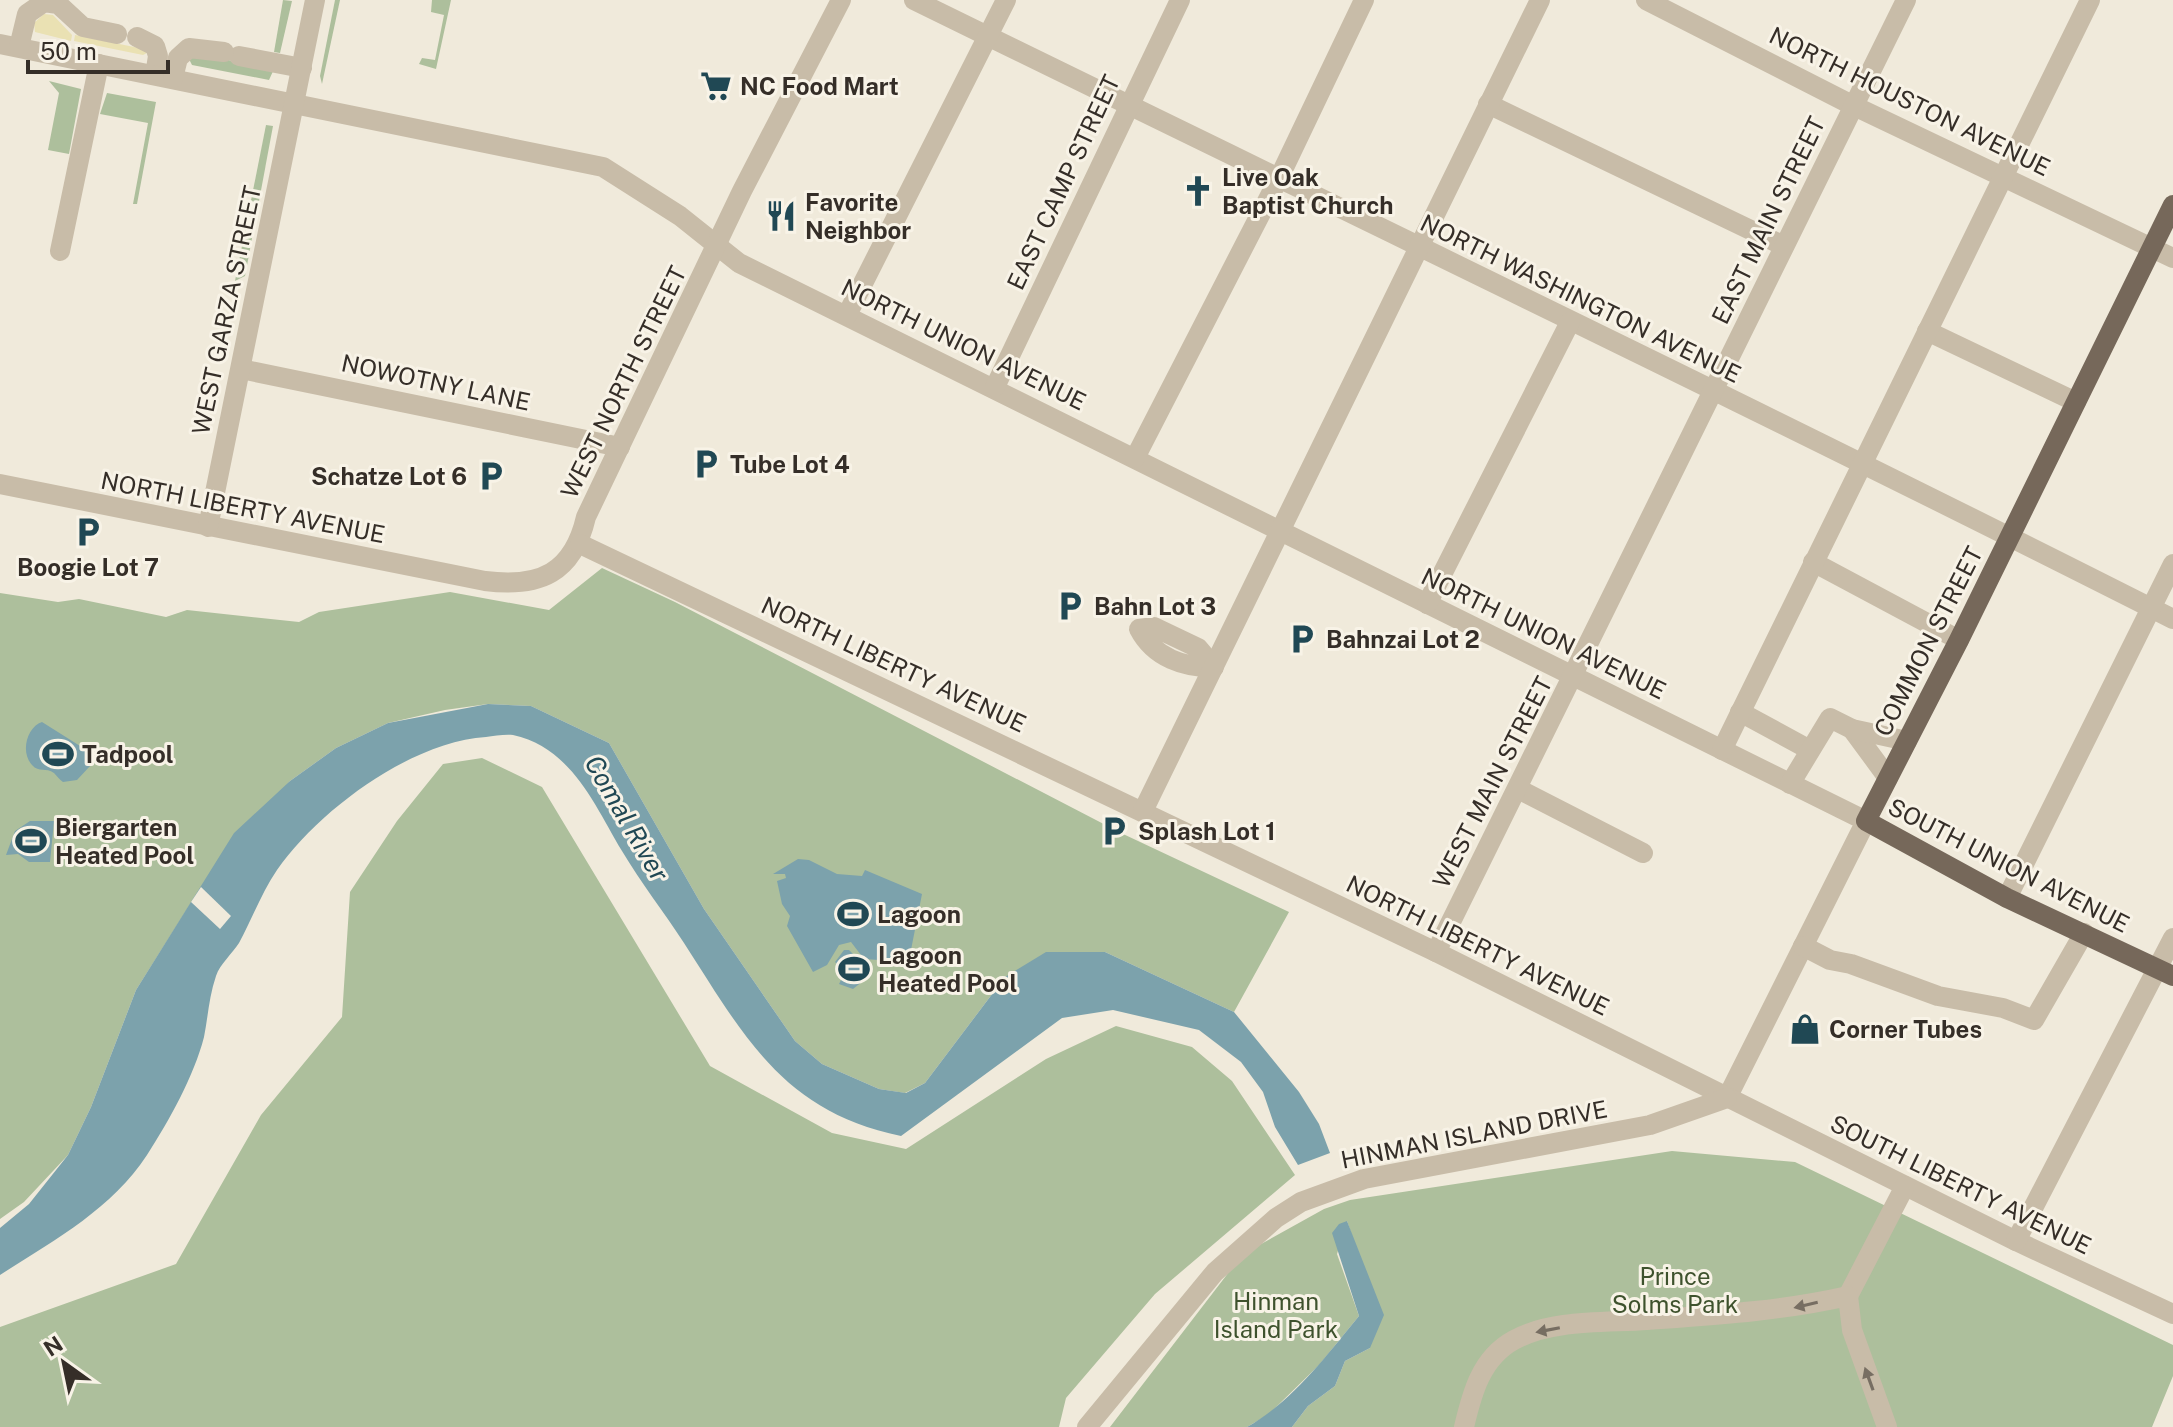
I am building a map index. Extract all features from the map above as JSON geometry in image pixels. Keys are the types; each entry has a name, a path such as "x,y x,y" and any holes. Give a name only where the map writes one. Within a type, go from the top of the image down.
{"main road":[{"name":"COMMON STREET","path":"1866,821 1959,640 2173,205"},
{"name":"SOUTH UNION AVENUE","path":"1866,821 2007,898 2166,972"}],"street":[{"name":"WEST GARZA STREET","path":"208,527 315,0"},
{"name":"WEST NORTH STREET","path":"580,544 586,517 717,243 841,0"},
{"name":"NORTH WASHINGTON AVENUE","path":"914,0 1713,394 1862,463 2173,619"},
{"path":"847,315 1006,0"},
{"name":"EAST CAMP STREET","path":"995,387 1180,0"},
{"path":"1135,458 1279,178 1364,0"},
{"path":"1143,811 1540,0"},
{"name":"NORTH HOUSTON AVENUE","path":"1646,0 1852,105 2173,258"},
{"name":"EAST MAIN STREET","path":"1574,679 1906,0"},
{"path":"1722,750 2090,0"},
{"path":"9,46 27,14 44,2 58,4 83,27 150,41 157,49 164,77"},
{"name":"NORTH UNION AVENUE","path":"9,46 603,167 632,183 717,243 739,263 995,387 1574,679 1866,821"},
{"path":"164,77 189,48 302,68"},
{"path":"60,251 99,64"},
{"path":"1488,104 1784,246"},
{"path":"1427,604 1570,322"},
{"path":"1927,331 2076,402"},
{"name":"NOWOTNY LANE","path":"241,369 620,447"},
{"name":"NORTH LIBERTY AVENUE","path":"0,484 507,584 548,575 564,563 580,544 1436,952 1727,1098"},
{"path":"1813,562 1959,640"},
{"path":"2007,898 2173,564"},
{"name":"WEST MAIN STREET","path":"1436,952 1574,679"},
{"path":"1740,712 1810,750"},
{"path":"1790,784 1830,718 1852,729 1907,741"},
{"path":"1852,729 1888,778"},
{"path":"1518,789 1643,853"},
{"name":"COMMON STREET","path":"1727,1098 1866,821"},
{"path":"1803,946 1830,960 1851,964 1938,996 2003,1008 2034,1020 2084,933"},
{"path":"2016,1241 2166,972 2173,938"},
{"name":"SOUTH LIBERTY AVENUE","path":"1727,1098 2016,1241 2173,1314"},
{"name":"HINMAN ISLAND DRIVE","path":"1087,1427 1215,1272 1276,1218 1301,1202 1364,1179 1650,1125 1727,1098"},
{"path":"1887,1427 1852,1330 1848,1296 1905,1186"},
{"path":"1464,1427 1482,1370 1514,1340 1539,1331 1575,1325 1785,1310 1848,1296"}],"green space":[{"path":"283,0 292,1 280,53 274,52"},
{"path":"335,0 340,0 322,84 320,76"},
{"path":"432,0 451,0 436,69 419,64 422,58 435,60 444,15 431,12"},
{"path":"193,53 274,69 269,80 192,65 189,59"},
{"path":"49,81 81,89 69,154 48,150 59,93"},
{"path":"107,93 156,102 137,204 133,204 148,123 100,114"},
{"path":"266,125 273,126 245,276 235,281"},
{"path":"602,568 675,602 1121,833 1289,912 1234,1012 1105,952 1005,977 925,1083 905,1093 879,1089 822,1064 795,1041 704,909 609,743 531,706 488,704 445,710 388,723 336,748 290,781 201,887 136,990 91,1107 68,1155 24,1202 0,1219 0,593 58,602 79,599 166,617 187,610 299,622 319,612 450,592 549,610"},
{"path":"482,758 542,787 710,1066 832,1133 906,1149 1046,1059 1116,1026 1192,1047 1232,1081 1295,1175 1155,1294 1066,1398 1059,1427 0,1427 0,1327 176,1264 261,1115 342,1017 350,892 397,821 443,764"},
{"name":"Prince Solms Park","path":"1672,1151 1795,1162 2173,1345 2173,1376 2152,1427 1292,1427 1308,1406 1335,1386 1345,1361 1370,1348 1360,1259 1347,1221 1337,1254 1359,1316 1319,1365 1269,1414 1247,1427 1110,1427 1232,1268 1252,1249 1324,1209 1350,1200"}],"sand":[{"path":"44,14 53,15 72,35 71,41 35,32 34,23"},
{"path":"75,35 144,49 147,53 143,55 74,41"}],"water":[{"name":"Comal River","path":"488,704 531,706 609,743 704,909 795,1041 822,1064 879,1089 906,1093 925,1083 1005,977 1046,952 1105,952 1234,1012 1299,1092 1319,1124 1330,1153 1298,1165 1275,1127 1263,1092 1241,1062 1199,1030 1113,1010 1062,1018 901,1136 860,1125 826,1109 796,1089 748,1039 629,863 580,781 551,752 534,742 513,735 500,735 457,742 398,765 342,802 295,847 272,878 239,943 218,972 194,1067 147,1155 133,1175 99,1208 0,1275 0,1228 29,1204 68,1155 91,1107 136,990 234,833 290,781 336,748 388,723"},
{"name":"Tadpool","path":"42,722 88,751 91,765 77,780 63,782 51,771 35,767 28,760 26,747 29,734"},
{"name":"Biergarten Heated Pool","path":"30,821 54,821 50,862 29,862 18,854 6,855 15,831"},
{"name":"Lagoon","path":"798,859 809,860 837,874 862,876 865,870 922,894 910,955 894,961 864,959 851,942 839,945 827,965 813,972 787,926 790,916 782,904 777,881 786,878 785,874 773,874"},
{"name":"Lagoon Heated Pool","path":"844,950 849,950 865,966 863,981 853,989 839,984 845,972 835,962"},
{"path":"1347,1221 1384,1315 1370,1348 1345,1361 1335,1386 1308,1406 1292,1427 1247,1427 1294,1391 1359,1316 1332,1233 1339,1224"}],"pier":[{"path":"201,887 231,916 220,929 191,902"}],"place":[{"name":"NC Food Mart","path":"716,86"},
{"name":"Live Oak Baptist Church","path":"1198,191"},
{"name":"Favorite Neighbor","path":"781,216"},
{"name":"Tube Lot 4","path":"706,464"},
{"name":"Schatze Lot 6","path":"491,476"},
{"name":"Boogie Lot 7","path":"88,532"},
{"name":"Bahn Lot 3","path":"1070,606"},
{"name":"Bahnzai Lot 2","path":"1302,639"},
{"name":"Tadpool","path":"58,754"},
{"name":"Splash Lot 1","path":"1114,831"},
{"name":"Biergarten Heated Pool","path":"31,841"},
{"name":"Lagoon","path":"853,914"},
{"name":"Lagoon Heated Pool","path":"854,969"},
{"name":"Corner Tubes","path":"1805,1029"}],"park label":[{"name":"Hinman Island Park","path":"1276,1315"}]}
